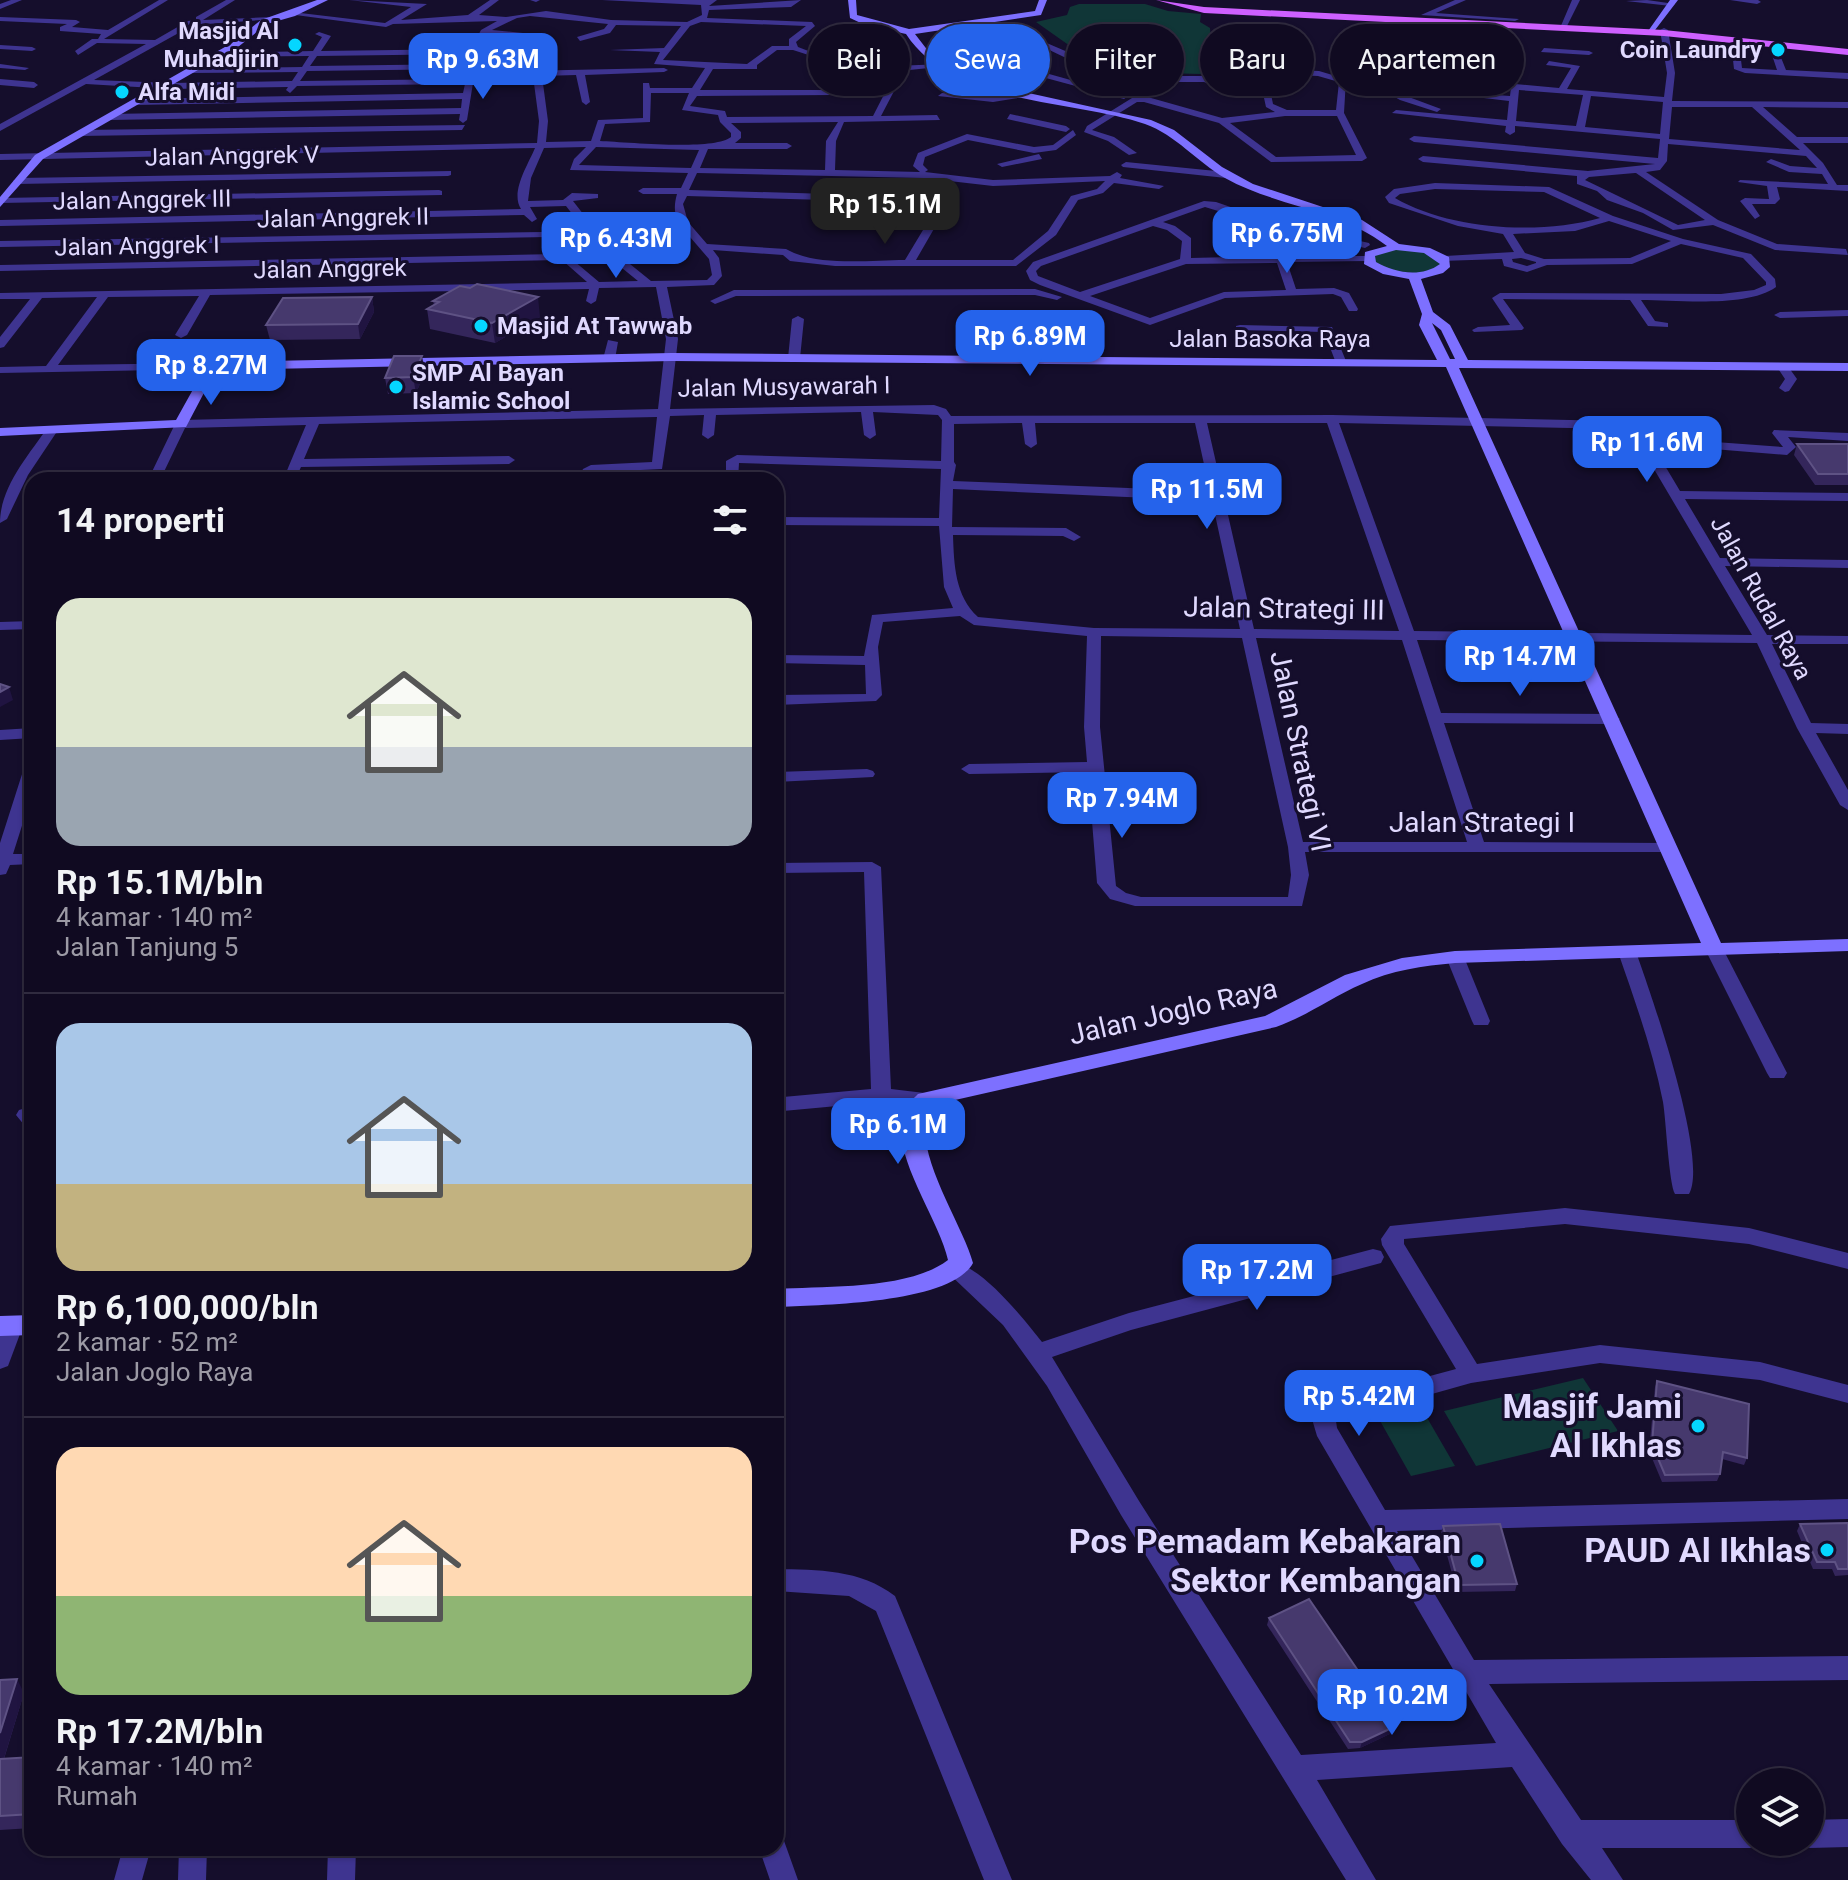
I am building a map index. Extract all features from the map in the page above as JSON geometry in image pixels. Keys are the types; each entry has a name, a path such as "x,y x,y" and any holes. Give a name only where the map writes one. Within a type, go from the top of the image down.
{"main road":[{"path":"1160,0 1194,9 1256,14 1418,19 1515,18 1563,26 1650,30 1848,51"},
{"path":"1256,14 1290,12 1317,5"},
{"path":"1321,16 1315,12 1329,5"},
{"path":"1418,19 1460,29 1650,30"}],"street":[{"path":"0,9 18,0"},
{"path":"78,53 164,0"},
{"path":"197,21 231,0"},
{"path":"0,128 197,21 271,19 324,0"},
{"path":"292,14 382,25 422,5 353,0"},
{"path":"471,17 495,0"},
{"path":"597,6 606,0 708,4 796,2"},
{"path":"852,0 853,16 873,24"},
{"path":"910,32 1031,15 1040,12 1043,0"},
{"path":"1418,19 1462,0"},
{"path":"1563,26 1576,0"},
{"path":"1734,0 1757,2"},
{"path":"1630,1 1672,2"},
{"path":"1650,30 1672,2"},
{"path":"701,20 708,4"},
{"path":"402,288 458,148 475,50 484,32 505,19 532,6 614,22 687,24 701,20 811,25 792,41 794,48"},
{"path":"0,9 59,14"},
{"path":"578,17 587,11"},
{"path":"393,22 434,23 448,18 471,17 505,19"},
{"path":"0,19 76,22 63,29 109,32"},
{"path":"0,26 13,19"},
{"path":"1,202 39,157 217,55 271,19"},
{"path":"607,31 614,22"},
{"path":"349,31 362,23"},
{"path":"663,63 687,24"},
{"path":"580,39 607,31 619,33"},
{"path":"1544,50 1589,57 1588,45 1595,31"},
{"path":"484,32 548,42 543,59"},
{"path":"1423,159 1588,174 1657,168 1662,161 1670,60 1664,32"},
{"path":"910,33 926,55"},
{"path":"164,279 327,36 319,34"},
{"path":"665,37 677,37"},
{"path":"95,41 156,42"},
{"path":"369,52 376,41"},
{"path":"1066,55 1042,43 982,51 987,58 1000,63 1066,80"},
{"path":"0,47 32,49"},
{"path":"217,55 547,47"},
{"path":"626,55 663,63 752,66 775,48 794,48 808,54"},
{"path":"614,50 663,63"},
{"path":"1776,55 1787,74 1799,86"},
{"path":"1737,60 1740,70 1764,76 1848,76"},
{"path":"88,82 162,86 294,84 471,74 580,72 663,63"},
{"path":"1549,63 1576,66 1562,90"},
{"path":"0,66 25,68"},
{"path":"710,66 686,110 722,113 723,120 736,132 732,142 721,149"},
{"path":"189,71 304,69 471,74"},
{"path":"580,72 586,102"},
{"path":"537,73 544,132 524,183 524,208 562,257 595,284 591,301"},
{"path":"1222,121 1274,160 1361,160 1340,113 1344,82 1314,74"},
{"path":"1830,76 1837,89"},
{"path":"0,82 34,85"},
{"path":"1508,146 1515,87 1666,102 1848,105"},
{"path":"808,93 695,92 646,88 647,120 601,122 601,133 596,144 572,167 923,175 993,183 1115,177 1159,186"},
{"path":"1580,129 1588,92"},
{"path":"135,102 467,96"},
{"path":"877,116 886,96"},
{"path":"942,96 1009,96"},
{"path":"1035,96 1152,124 1168,131 1226,175"},
{"path":"1126,96 1222,121 1285,113 1340,113"},
{"path":"1056,147 1059,142 1137,96"},
{"path":"1268,96 1269,105 1285,113"},
{"path":"1400,96 1465,119"},
{"path":"1479,96 1513,99"},
{"path":"1403,98 1395,104 1396,113 1423,159 1422,174"},
{"path":"830,174 831,141 840,120 840,104"},
{"path":"1754,104 1824,171 1834,187"},
{"path":"109,117 464,111"},
{"path":"1396,113 1806,153"},
{"path":"723,120 840,120 877,116 937,118"},
{"path":"0,117 17,118"},
{"path":"1010,117 1111,139 1132,153"},
{"path":"80,133 462,127"},
{"path":"923,170 918,166 921,155 963,137 1034,150 1056,147 1065,154 1023,158 1002,164"},
{"path":"1414,139 1662,161"},
{"path":"1775,151 1794,142 1848,140"},
{"path":"0,157 596,144 721,149 787,146"},
{"path":"705,147 682,192 678,212 683,223 707,247 786,252 790,258 817,262 1016,263 1052,233 1074,198 1100,191 1115,177"},
{"path":"1771,162 1789,169 1824,171"},
{"path":"1126,165 1226,175 1372,228 1396,247"},
{"path":"1639,171 1714,222 1775,247 1846,252"},
{"name":"Jalan Anggrek V","path":"18,181 448,173"},
{"path":"1588,174 1580,178 1580,182 1677,228 1714,222"},
{"path":"1743,182 1848,188"},
{"path":"1755,216 1745,201 1772,202 1775,199 1771,184"},
{"path":"1478,330 1518,328 1498,297 1729,296 1756,293 1771,287 1771,281 1747,256 1680,241 1609,218 1557,192 1529,187 1424,186 1397,191 1390,197 1392,201 1437,214 1462,227 1506,231 1575,228 1609,218"},
{"path":"643,191 863,198 941,208 908,264"},
{"path":"1,202 439,193"},
{"name":"Jalan Anggrek III","path":"0,223 430,214 524,208 568,202 572,196 595,196"},
{"path":"568,202 605,249 648,284"},
{"path":"1353,309 1340,292 1224,295 1134,327 1034,278 1031,271 1037,264 1152,222 1213,204 1268,223 1308,231 1367,255 1392,273 1413,275 1436,272 1445,262"},
{"path":"1152,222 1171,228 1187,240 1185,261"},
{"path":"1268,223 1292,292"},
{"path":"1272,235 1308,231"},
{"path":"1506,231 1521,255 1542,262 1632,261 1680,241"},
{"path":"632,237 694,234"},
{"name":"Jalan Anggrek II","path":"0,244 543,235"},
{"name":"Jalan Anggrek","path":"0,296 105,294 164,279 207,292 661,284 715,280 714,258 707,247"},
{"path":"831,286 869,290 1035,292 1076,298 1185,261 1367,255 1375,250 1396,247 1426,250 1445,262 1508,261 1527,269 1539,267 1542,262"},
{"path":"1508,261 1521,255"},
{"name":"Jalan Anggrek I","path":"0,268 164,279 412,260 562,257"},
{"path":"1527,269 1543,296"},
{"path":"1413,275 1428,314 1443,324 1450,335 1453,364"},
{"path":"716,300 734,293 1044,283"},
{"path":"658,466 672,357 672,339 661,284"},
{"path":"181,335 207,292"},
{"path":"50,368 105,294"},
{"path":"0,345 39,295"},
{"path":"1633,296 1652,324 1664,325"},
{"path":"1780,315 1848,313"},
{"path":"1428,314 1425,325 1453,364 1667,848 1777,1073"},
{"path":"794,358 798,319"},
{"path":"1240,328 1328,329 1340,361"},
{"path":"1431,335 1450,335"},
{"path":"609,359 612,342"},
{"name":"Jalan Basoka Raya","path":"212,366 672,357 1848,367"},
{"path":"0,370 212,366 158,472"},
{"path":"1783,367 1791,379 1785,388"},
{"path":"867,408 870,435"},
{"name":"Jalan Musyawarah I","path":"181,424 867,408 934,409 942,412 948,420 1332,419 1478,422"},
{"path":"708,435 711,410"},
{"path":"1028,419 1031,444"},
{"path":"1332,419 1408,635 1478,849"},
{"path":"948,420 950,465 946,527 950,580 962,614"},
{"name":"Jalan Strategi VI","path":"1094,767 1106,883 1113,895 1141,902 1166,903 1294,903 1298,900 1300,875 1296,847 1200,420"},
{"path":"292,472 314,421"},
{"path":"1478,422 1616,425 1633,429 1643,440 1787,451 1790,447 1778,433 1848,437"},
{"path":"0,432 181,424"},
{"path":"0,519 22,475 52,430"},
{"name":"Jalan Rudal Raya","path":"1643,440 1762,639 1805,728 1848,805"},
{"path":"732,472 732,461 737,459 950,465"},
{"path":"296,463 509,460"},
{"path":"589,472 596,468 658,466 666,472"},
{"path":"948,485 1091,490 1138,495 1203,495"},
{"path":"1675,495 1848,497"},
{"path":"784,521 1062,532 1072,533 1074,537"},
{"path":"1715,562 1848,564"},
{"name":"Jalan Strategi III","path":"874,661 871,647 879,617 962,614 981,623 1094,632 1848,640"},
{"path":"0,626 24,625"},
{"path":"969,769 1094,767 1094,632"},
{"path":"784,659 874,661 874,695 871,698 784,700"},
{"path":"1435,718 1609,719"},
{"path":"1805,728 1848,729"},
{"path":"0,735 24,734"},
{"path":"784,777 867,774"},
{"path":"24,793 2,863 24,860"},
{"name":"Jalan Strategi I","path":"1296,847 1667,848"},
{"path":"784,868 872,867 881,1095"},
{"name":"Jalan Joglo Raya","path":"926,1099 1269,1022 1289,1016 1367,974 1407,963 1455,957 1848,945"},
{"path":"1627,952 1661,1056 1679,1141 1682,1189"},
{"path":"1455,957 1481,1021"},
{"path":"784,1104 881,1095 926,1099"},
{"path":"784,1297 918,1285 947,1277 956,1270 961,1263 961,1252 937,1202 911,1134 909,1122 913,1111 926,1099"},
{"path":"1471,1374 1393,1245 1392,1239 1398,1232 1565,1216 1749,1236 1848,1261"},
{"path":"1037,1353 1129,1322 1373,1257"},
{"path":"956,1270 978,1285 1037,1353 1131,1509 1296,1768 1362,1880"},
{"path":"0,1360 15,1325"},
{"path":"1609,1880 1572,1834 1519,1754 1325,1429 1324,1419 1330,1412 1471,1374 1572,1357 1631,1355 1760,1371 1848,1394"},
{"path":"1379,1521 1848,1509"},
{"path":"784,1580 845,1584 876,1594 886,1604 998,1880"},
{"path":"1469,1672 1848,1668"},
{"path":"1296,1768 1519,1754"},
{"path":"1824,1834 1848,1833"},
{"path":"1572,1834 1736,1834"},
{"path":"128,1880 135,1856"},
{"path":"192,1880 193,1856"},
{"path":"341,1880 342,1856"},
{"path":"776,1856 784,1880"}],"green space":[{"path":"1079,4 1145,4 1168,11 1201,14 1200,22 1203,24 1200,24 1200,74 1184,74 1184,24 1066,24 1066,43 1050,32 1050,24 1036,22 1067,15 1070,7"},
{"path":"1396,247 1426,250 1446,265 1425,274 1383,270 1369,254"},
{"path":"1583,1378 1618,1431 1476,1466 1444,1411"},
{"path":"1422,1409 1455,1466 1411,1476 1379,1419"}],"building":[{"path":"477,284 538,297 492,323 427,309 439,302 433,301 460,286 470,288"},
{"path":"372,297 358,324 266,325 283,298"},
{"path":"394,356 422,356 413,377 385,378"},
{"path":"1797,444 1848,444 1848,474 1818,474"},
{"name":"Masjif Jami Al Ikhlas","path":"1657,1381 1749,1404 1747,1458 1723,1452 1720,1474 1665,1475 1652,1444"},
{"name":"PAUD Al Ikhlas","path":"1848,1523 1848,1569 1838,1569 1835,1562 1817,1562 1800,1524"},
{"name":"Pos Pemadam Kebakaran Sektor Kembangan","path":"1500,1524 1517,1584 1459,1585 1443,1526"},
{"path":"1309,1599 1396,1726 1362,1742 1350,1742 1269,1618"},
{"path":"17,1679 0,1733 0,1680"},
{"path":"24,1758 24,1814 0,1816 0,1759"}],"place":[{"name":"Masjid Al Muhadjirin","path":"295,45"},
{"name":"Coin Laundry","path":"1778,50"},
{"name":"Alfa Midi","path":"122,92"},
{"name":"Masjid At Tawwab","path":"481,326"},
{"name":"SMP Al Bayan Islamic School","path":"396,387"},
{"name":"Masjif Jami Al Ikhlas","path":"1698,1426"},
{"name":"PAUD Al Ikhlas","path":"1827,1550"},
{"name":"Pos Pemadam Kebakaran Sektor Kembangan","path":"1477,1561"}]}
